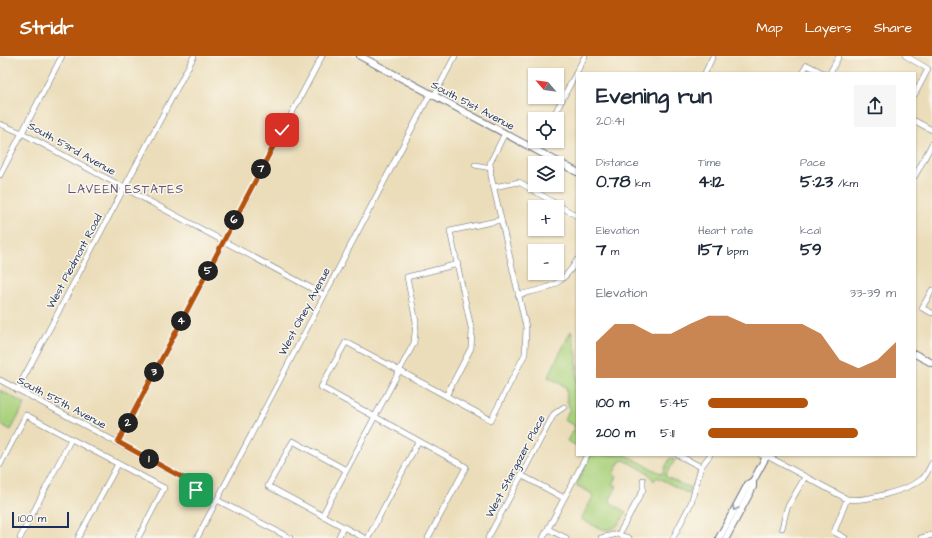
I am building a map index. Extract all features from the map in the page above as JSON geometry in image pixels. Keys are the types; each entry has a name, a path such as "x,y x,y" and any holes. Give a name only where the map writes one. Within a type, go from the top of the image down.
{"main road":[{"name":"South 51st Avenue","path":"360,56 576,171"},
{"path":"916,355 932,363"},
{"path":"726,538 753,487 753,481 765,456"},
{"path":"719,538 748,484 753,481"}],"street":[{"path":"0,175 62,56"},
{"name":"West Piedmont Road","path":"17,390 194,56"},
{"path":"118,442 322,56"},
{"name":"West Olney Avenue","path":"197,538 324,296 432,95 455,56"},
{"path":"577,72 585,56"},
{"path":"705,72 713,56"},
{"path":"831,72 839,56"},
{"path":"906,56 928,69 916,92"},
{"path":"803,72 807,65 821,72"},
{"path":"556,112 576,73"},
{"path":"916,122 932,130"},
{"name":"South 53rd Avenue","path":"0,124 22,132 324,296"},
{"path":"428,538 466,467 418,442 321,387 346,342 491,420 525,354 526,328 501,220 490,163 505,133"},
{"path":"916,174 932,144"},
{"path":"475,166 491,168"},
{"path":"494,187 519,182 576,215"},
{"path":"446,396 471,348 472,332 450,231 501,220"},
{"path":"518,295 553,287 566,276 576,261"},
{"path":"322,516 414,343 416,322 407,277 458,264"},
{"path":"932,290 922,308 932,313"},
{"name":"South 55th Avenue","path":"0,380 187,480 196,490"},
{"name":"West Stargazer Place","path":"488,538 554,414 564,407"},
{"path":"0,466 26,415 164,488 138,538"},
{"path":"20,538 71,439"},
{"path":"346,470 293,441 268,486 343,528 364,538"},
{"path":"368,538 418,442"},
{"path":"543,538 586,456"},
{"path":"680,456 701,467"},
{"path":"673,538 691,503 701,467 709,456"},
{"path":"767,456 847,500 858,501 912,485 924,478 932,462"},
{"path":"78,538 118,464"},
{"path":"521,475 564,498"},
{"path":"782,528 788,508 805,477"},
{"path":"619,534 643,490 643,480"},
{"path":"217,500 290,538"},
{"path":"845,538 834,532 847,500"},
{"path":"338,538 343,528"},
{"path":"548,529 566,538"},
{"path":"601,538 610,534 619,534 629,538"},
{"path":"921,538 932,535"}],"green space":[{"path":"571,331 576,351 576,446 567,441 575,426 564,420 570,409 567,401 566,387 548,377"},
{"path":"0,390 25,404 11,430 0,424"},
{"path":"590,456 628,456 662,474 670,458 675,460 665,476 682,485 690,487 689,494 657,477 654,481 647,472 624,460 620,461 613,474 617,477 613,484 617,486 610,499 611,503 626,512 617,526 607,530 596,527 581,519 593,497 591,493 576,485"}],"district":[{"name":"LAVEEN ESTATES","path":"126,189"}],"route":[{"path":"196,490 187,480 118,442 282,130"}]}
